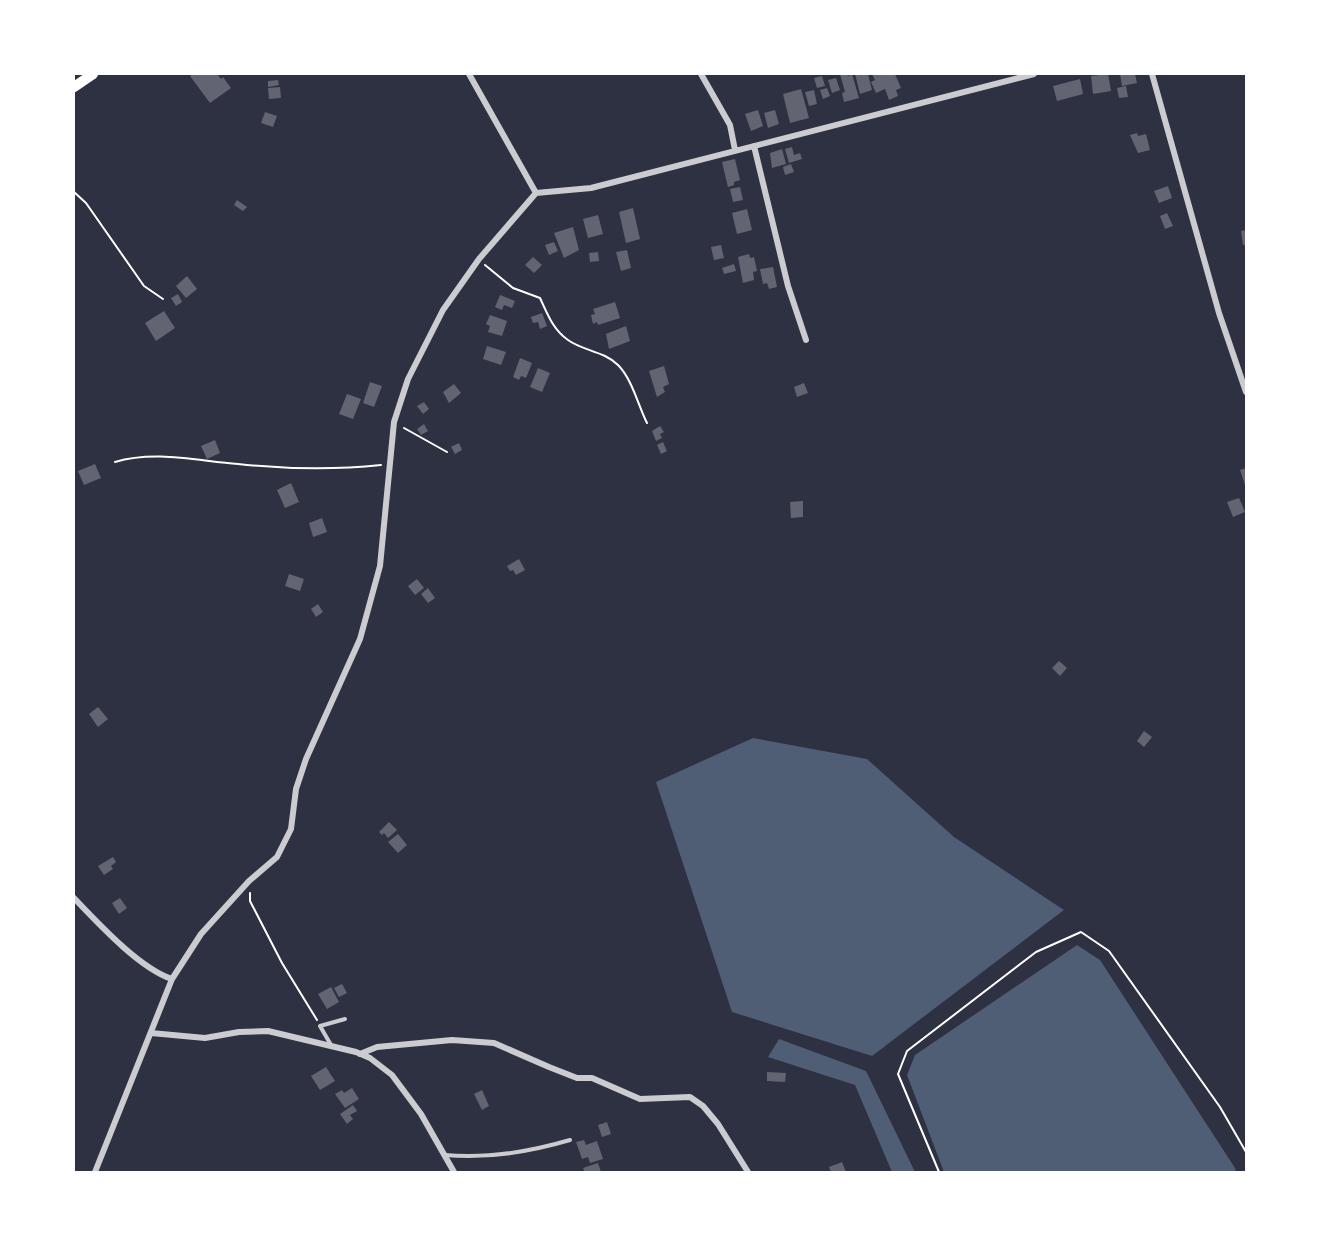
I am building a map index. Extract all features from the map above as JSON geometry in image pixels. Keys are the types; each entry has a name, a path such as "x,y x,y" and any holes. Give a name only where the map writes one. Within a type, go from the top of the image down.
{"main road":[{"path":"74,87 93,74"}],"street":[{"path":"469,74 536,193"},
{"path":"701,74 730,125 735,150"},
{"path":"95,1173 172,979 201,933 249,881 277,857 291,829 299,779 360,639 380,566 394,422 408,379 443,310 478,259 536,193 591,188 1034,74"},
{"path":"1154,74 1220,313 1246,392"},
{"path":"754,146 788,286 806,340"},
{"path":"74,897 111,937 158,974 172,979"},
{"path":"151,1033 205,1038 268,1030 360,1053 392,1075 421,1114 454,1173"},
{"path":"360,1053 377,1047 452,1040 494,1043 577,1078 592,1078 640,1099 690,1097 703,1106 718,1124 748,1173"}],"lane":[{"path":"332,1045 320,1026 345,1019"},
{"path":"444,1155 497,1155 537,1150 570,1140"}],"path":[{"path":"74,192 86,203 144,286 164,299"},
{"path":"478,259 513,288 540,298 552,324 568,340 608,357 617,364 626,374 646,423"},
{"path":"394,422 447,452"},
{"path":"115,462 131,458 167,457 241,465 344,469 390,464"},
{"path":"249,881 250,901 282,963 320,1026"},
{"path":"939,1173 898,1074 907,1051 1036,952 1081,932 1109,951 1220,1107 1246,1152"}],"water":[{"path":"753,738 867,759 954,837 1064,910 872,1056 732,1012 656,782"},
{"path":"1077,945 1100,960 1236,1172 944,1172 907,1075 915,1055"},
{"path":"779,1039 866,1071 915,1172 892,1172 855,1085 768,1057"}],"building":[{"path":"217,74 221,79 223,77 231,88 210,103 190,76"},
{"path":"840,74 848,76 852,74 859,98 844,102 842,93 845,92"},
{"path":"855,74 868,74 872,90 860,94"},
{"path":"872,74 895,74 901,88 896,90 898,96 889,100 885,89 876,93 871,82 875,80"},
{"path":"1108,74 1111,91 1093,94 1091,76"},
{"path":"1120,74 1135,74 1137,83 1122,86"},
{"path":"822,76 825,86 817,88 814,78"},
{"path":"836,78 840,90 832,93 828,80"},
{"path":"1080,79 1083,94 1057,101 1053,86"},
{"path":"278,80 279,85 268,87 268,81"},
{"path":"1126,86 1128,97 1119,98 1117,88"},
{"path":"280,87 281,98 269,99 268,88"},
{"path":"827,88 830,96 823,99 820,90"},
{"path":"801,89 809,118 790,123 783,94"},
{"path":"814,90 817,104 809,106 805,92"},
{"path":"758,110 763,126 751,131 745,114"},
{"path":"775,110 779,124 768,128 764,113"},
{"path":"265,112 277,116 273,127 261,123"},
{"path":"1137,133 1138,136 1146,134 1150,150 1138,153 1130,135"},
{"path":"792,147 794,155 800,153 802,159 789,163 785,149"},
{"path":"782,149 786,164 772,168 770,153"},
{"path":"735,159 740,180 728,187 722,162"},
{"path":"791,164 794,172 785,175 783,167"},
{"path":"1168,186 1172,198 1159,203 1154,191"},
{"path":"740,187 743,200 733,202 730,189"},
{"path":"237,200 247,207 243,211 234,205"},
{"path":"633,208 640,239 626,243 619,212"},
{"path":"747,209 752,230 737,234 732,213"},
{"path":"1167,213 1173,226 1165,229 1160,216"},
{"path":"598,215 603,234 588,238 583,219"},
{"path":"573,227 579,250 564,258 554,233"},
{"path":"1246,230 1246,245 1243,245 1241,231"},
{"path":"554,242 558,251 549,255 545,245"},
{"path":"721,245 724,258 714,260 711,247"},
{"path":"627,250 631,268 621,271 616,252"},
{"path":"598,252 599,261 590,262 589,253"},
{"path":"749,254 750,258 754,257 757,271 753,272 754,280 743,283 738,257"},
{"path":"533,257 542,265 534,273 525,265"},
{"path":"734,264 736,271 724,274 722,268"},
{"path":"773,267 777,287 769,289 767,283 763,284 760,269"},
{"path":"187,276 197,289 186,298 176,286"},
{"path":"178,294 182,302 176,306 171,298"},
{"path":"500,295 515,301 512,308 504,305 502,310 495,307"},
{"path":"615,302 620,318 598,325 597,322 593,324 591,315 595,314 593,309"},
{"path":"164,311 175,328 156,341 145,323"},
{"path":"542,313 547,326 540,329 538,322 533,323 531,317"},
{"path":"490,315 507,321 502,336 488,332 490,326 486,324"},
{"path":"626,326 630,341 609,349 606,334"},
{"path":"487,346 506,352 501,365 483,359"},
{"path":"520,358 532,363 526,378 521,376 519,380 513,377"},
{"path":"664,366 669,384 663,387 665,392 657,397 649,371"},
{"path":"538,368 550,373 542,392 530,387"},
{"path":"370,382 382,386 374,407 363,403"},
{"path":"804,383 808,393 797,397 794,387"},
{"path":"454,384 461,393 449,403 443,392"},
{"path":"347,394 361,399 353,419 339,414"},
{"path":"424,402 429,409 423,414 417,406"},
{"path":"424,424 428,431 421,435 417,429"},
{"path":"660,426 664,432 660,434 662,438 656,441 652,431"},
{"path":"215,440 220,453 207,459 201,446"},
{"path":"663,442 667,451 661,454 657,445"},
{"path":"459,443 462,450 455,454 451,447"},
{"path":"95,464 101,478 84,485 78,471"},
{"path":"1246,468 1246,488 1240,470"},
{"path":"291,483 299,502 285,508 277,490"},
{"path":"1239,498 1245,512 1233,517 1227,502"},
{"path":"803,501 803,517 791,518 790,502"},
{"path":"322,518 327,532 313,537 309,523"},
{"path":"519,559 525,570 516,575 507,566"},
{"path":"289,574 304,579 300,591 285,586"},
{"path":"417,579 424,588 415,595 408,586"},
{"path":"428,588 435,598 428,603 421,594"},
{"path":"318,604 323,612 316,617 311,609"},
{"path":"1059,661 1067,668 1060,676 1052,668"},
{"path":"98,707 108,719 98,727 89,714"},
{"path":"1144,731 1152,737 1144,747 1137,741"},
{"path":"389,822 397,830 388,838 384,833 382,835 379,832"},
{"path":"398,834 407,845 398,853 388,842"},
{"path":"113,857 116,862 111,866 113,869 104,875 98,866"},
{"path":"120,898 127,908 119,914 112,903"},
{"path":"342,984 347,993 339,997 334,988"},
{"path":"331,987 339,1002 327,1009 318,994"},
{"path":"326,1067 335,1081 320,1090 311,1076"},
{"path":"767,1072 786,1073 785,1082 767,1081"},
{"path":"352,1088 359,1099 345,1108 335,1094 342,1090 344,1093"},
{"path":"482,1090 489,1106 482,1110 474,1094"},
{"path":"353,1105 357,1111 350,1115 353,1119 347,1124 340,1114"},
{"path":"607,1122 611,1134 602,1137 598,1125"},
{"path":"584,1140 586,1145 597,1141 603,1159 590,1163 588,1157 582,1159 576,1142"},
{"path":"842,1162 846,1172 831,1172 829,1167"},
{"path":"598,1163 601,1172 585,1172 583,1168"}]}
